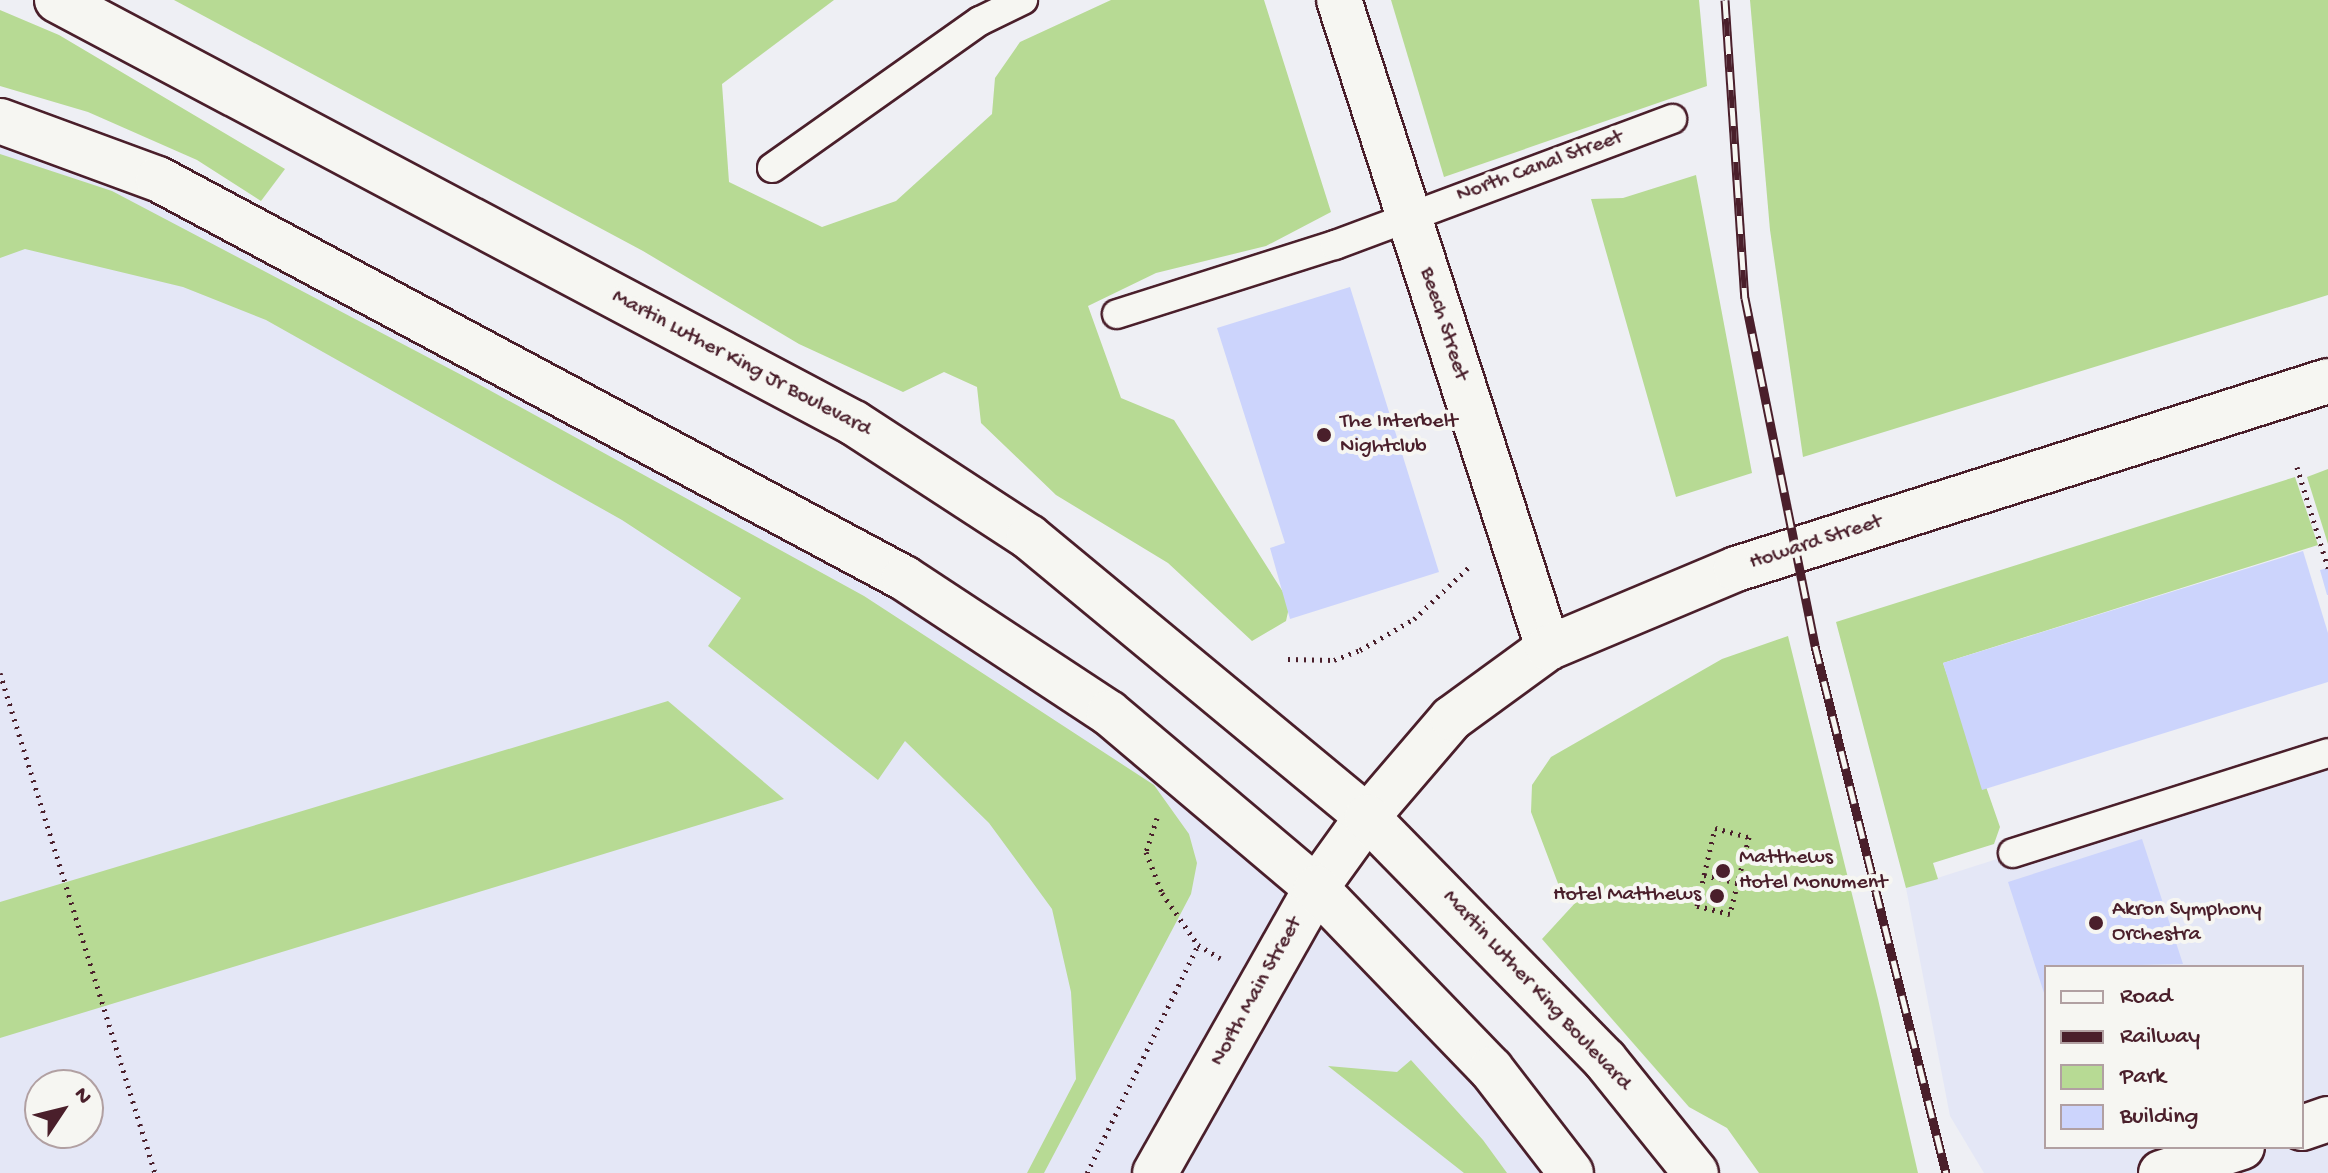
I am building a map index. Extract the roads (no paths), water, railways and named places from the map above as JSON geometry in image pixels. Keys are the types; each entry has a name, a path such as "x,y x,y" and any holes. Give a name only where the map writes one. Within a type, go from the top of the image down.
{"main road":[{"name":"Martin Luther King Jr Boulevard","path":"57,0 854,423 1029,537 1367,817"},
{"name":"Beech Street","path":"1339,0 1548,648"},
{"path":"0,121 158,179 904,578 1109,713 1316,888 1491,1069 1571,1173"},
{"name":"Howard Street","path":"1367,817 1452,718 1548,648 1736,569 2328,381"},
{"name":"North Main Street","path":"1155,1173 1316,888 1367,817"},
{"name":"Martin Luther King Boulevard","path":"1367,817 1605,1060 1696,1173"},
{"path":"2304,1127 2328,1119"},
{"path":"2161,1173 2236,1149"}],"lane":[{"path":"772,168 980,21 1023,0"},
{"name":"North Canal Street","path":"1117,314 1672,119"},
{"path":"2013,853 2328,753"}],"railway":[{"path":"1725,0 1745,298 1815,646 1946,1173"}],"place":[{"name":"The Interbelt Nightclub","path":"1324,435"},
{"name":"Matthews Hotel Monument","path":"1723,871"},
{"name":"Hotel Matthews","path":"1717,896"},
{"name":"Akron Symphony Orchestra","path":"2096,923"}]}
